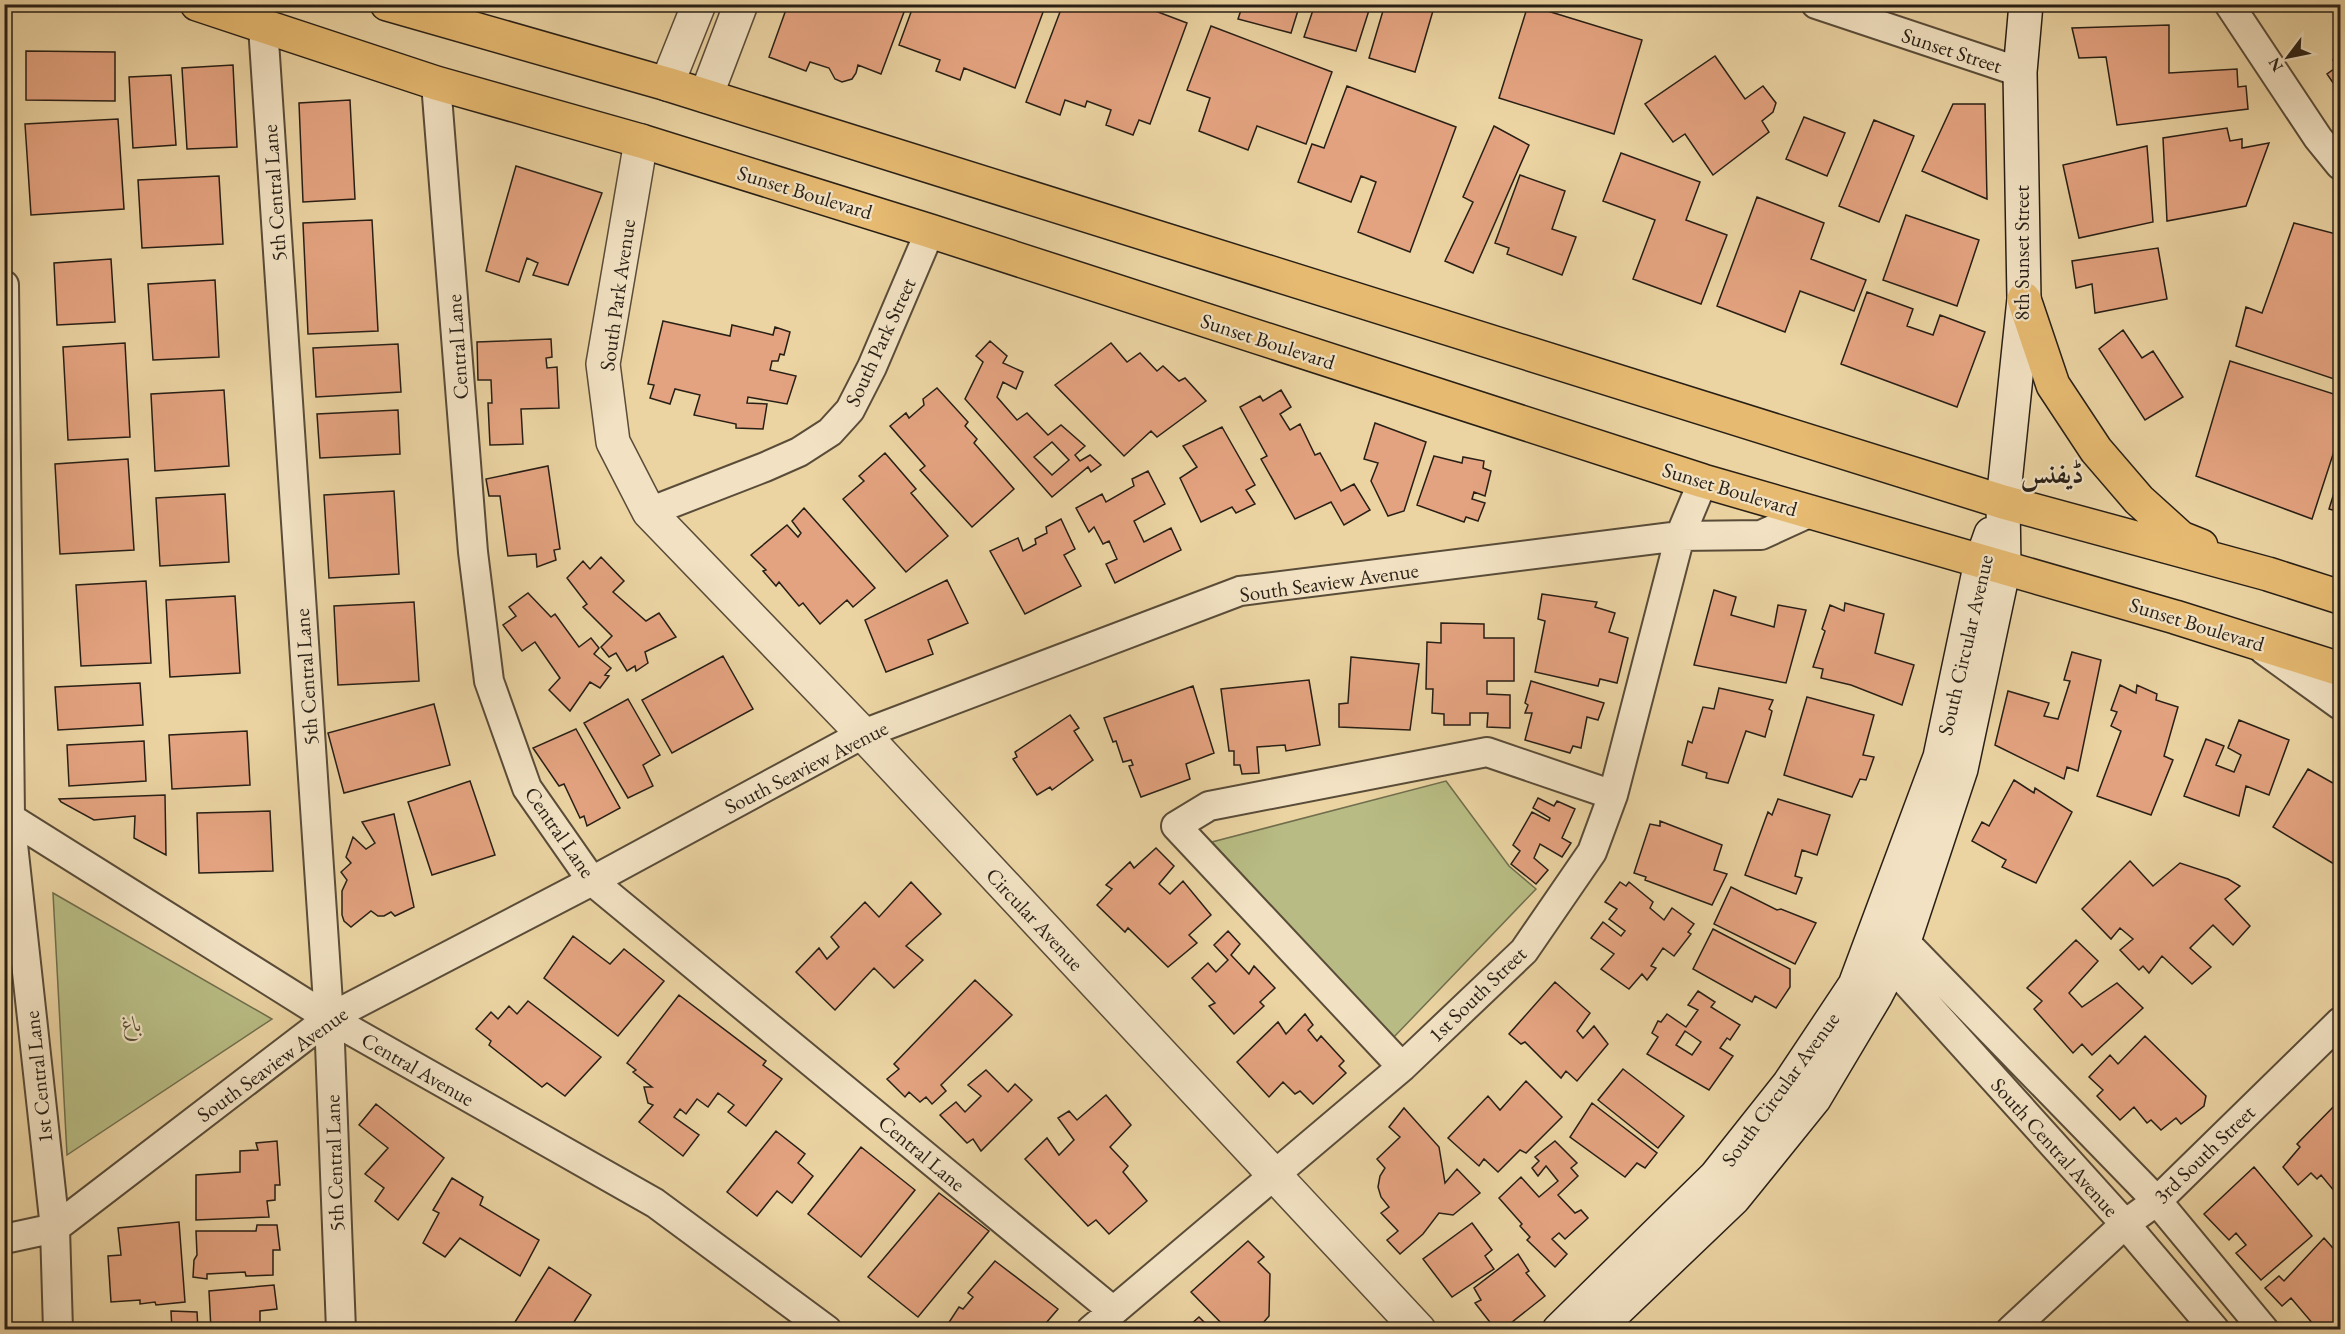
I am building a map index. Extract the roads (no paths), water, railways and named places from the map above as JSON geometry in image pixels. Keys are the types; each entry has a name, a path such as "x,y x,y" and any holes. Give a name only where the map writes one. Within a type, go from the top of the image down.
{"main road":[{"name":"Sunset Boulevard","path":"197,4 436,83 641,141 930,231 1702,481 2175,616 2340,669"},
{"path":"387,4 706,96 2003,502 2268,574 2340,597"},
{"path":"667,84 699,4"},
{"path":"706,96 741,4"},
{"name":"8th Sunset Street","path":"2003,502 2024,299 2020,72 2026,4"},
{"name":"South Park Avenue","path":"641,141 603,364 613,442 649,512"},
{"path":"2024,299 2053,386 2096,450 2139,500 2181,538 2268,574"},
{"name":"South Circular Avenue","path":"1596,1329 1734,1198 1814,1100 1898,954 1961,770 2003,502"},
{"name":"Circular Avenue","path":"649,512 863,734 1419,1329"},
{"name":"South Circular Avenue","path":"1559,1329 1716,1176 1789,1084 1855,986 1940,757 1992,564"}],"street":[{"name":"Sunset Street","path":"1816,4 2020,72"},
{"path":"2229,4 2318,138 2340,165"},
{"name":"5th Central Lane","path":"263,26 329,1018 341,1329"},
{"name":"Central Lane","path":"436,83 472,552 489,681 527,788 592,881 1112,1310"},
{"name":"South Park Street","path":"649,512 774,464 799,452 830,432 850,410 872,368 930,231"},
{"name":"1st Central Lane","path":"4,285 7,816 55,1228 58,1329"},
{"path":"1680,536 1702,481"},
{"name":"South Seaview Avenue","path":"4,1239 55,1228 329,1018 592,881 863,734 1240,591 1680,536 1761,535 1809,513"},
{"name":"1st South Street","path":"1091,1329 1402,1067 1524,951 1592,852 1613,795 1680,536"},
{"path":"2253,642 2340,705"},
{"path":"1402,1067 1176,826 1209,806 1487,752 1613,795"},
{"name":"Central Avenue","path":"7,816 329,1018 655,1203 827,1329"},
{"path":"1898,954 2157,1201 2264,1329"},
{"name":"South Central Avenue","path":"1898,954 2215,1329"},
{"name":"3rd South Street","path":"2011,1329 2125,1224 2157,1201 2340,1022"}],"district":[{"name":"ڈیفنس","path":"2052,473"}],"park label":[{"name":"باغ","path":"132,1023"}]}
